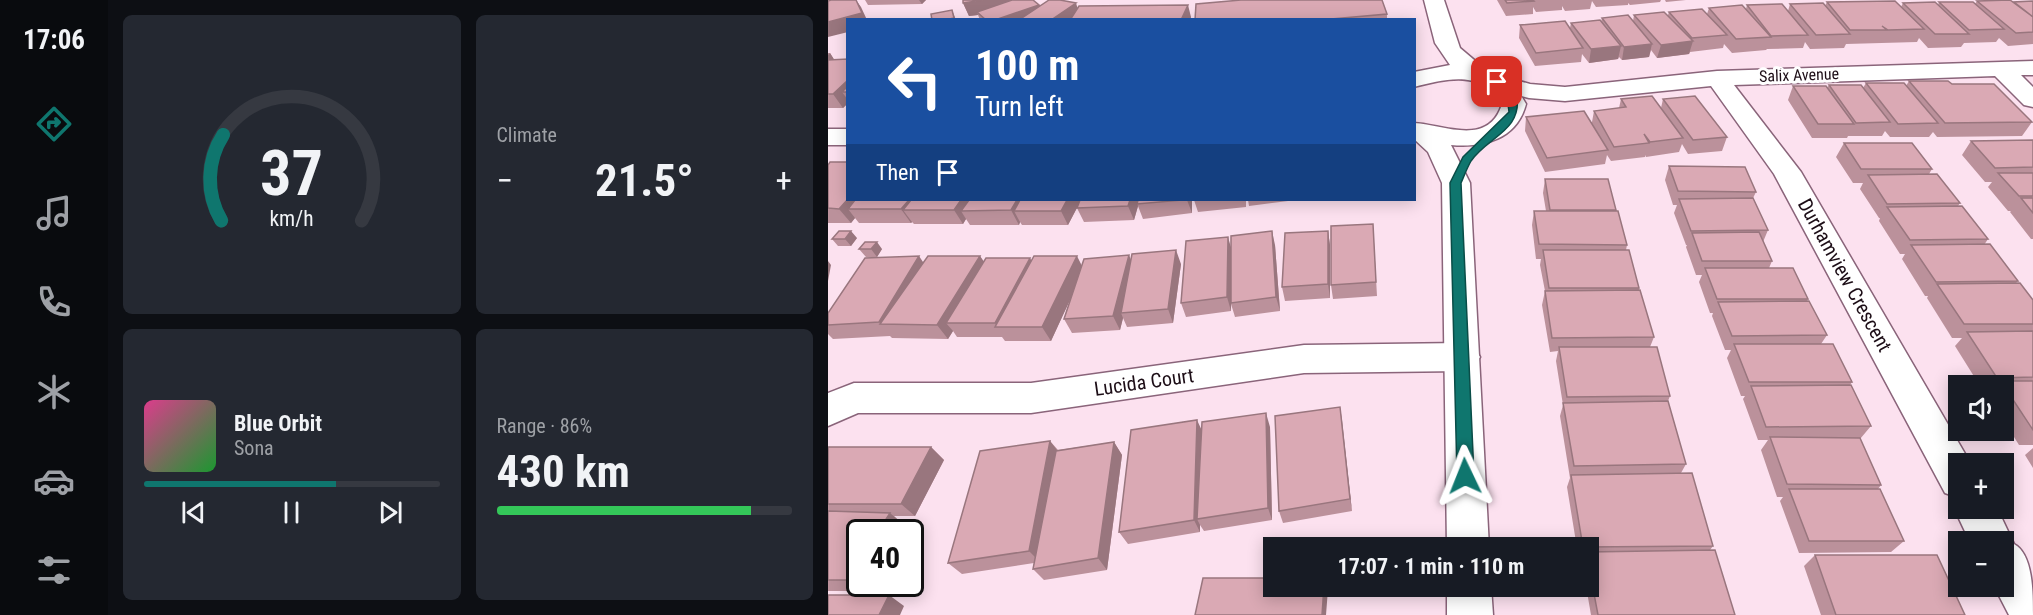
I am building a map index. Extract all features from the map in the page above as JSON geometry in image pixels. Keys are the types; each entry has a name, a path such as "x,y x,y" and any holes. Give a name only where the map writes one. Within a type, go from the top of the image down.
{"street":[{"path":"1434,0 1446,46 1459,63 1512,95 1514,104 1502,125 1467,159 1455,183"},
{"path":"1416,77 1446,46"},
{"path":"2000,68 2033,100"},
{"name":"Salix Avenue","path":"1502,125 1536,103 1565,94 1717,78 2033,68"},
{"path":"1416,78 1442,72 1487,78"},
{"name":"Salix Avenue","path":"1487,78 1529,90 1565,94"},
{"name":"Durhamview Crescent","path":"1717,78 1787,172 1948,460"},
{"path":"1419,131 1437,137 1468,138 1502,125"},
{"path":"1419,131 1440,149 1455,183 1467,537"},
{"path":"828,137 846,137"},
{"name":"Lucida Court","path":"828,410 855,398 1031,398 1304,359 1462,357"},
{"path":"2014,579 2033,613"},
{"path":"1469,597 1470,615"}],"building":[{"path":"856,0 862,13 828,22 828,1"},
{"path":"963,0 983,0 963,3"},
{"path":"1012,0 1033,0 1039,5 1001,18 984,18 977,12"},
{"path":"1049,0 1076,3 1054,18 1022,18"},
{"path":"1241,0 1382,0 1387,14 1342,18 1195,18 1196,4"},
{"path":"1505,0 1533,0 1534,1 1507,3"},
{"path":"2010,0 2033,17 2033,32 2016,33 1977,1"},
{"path":"1895,1 1924,29 1888,30 1882,26 1887,30 1850,30 1827,2"},
{"path":"2033,1 2033,17 2014,2"},
{"path":"1935,2 1969,34 1935,34 1903,3"},
{"path":"1939,2 1973,2 2004,29 1969,30"},
{"path":"1823,3 1850,34 1816,35 1790,4"},
{"path":"1782,4 1808,35 1771,36 1747,5"},
{"path":"1188,5 1182,18 1071,18 1079,6"},
{"path":"1742,5 1771,37 1736,39 1709,8"},
{"path":"1702,9 1727,35 1692,38 1669,12"},
{"path":"952,10 954,18 932,18 931,14"},
{"path":"1664,12 1693,41 1661,45 1634,15"},
{"path":"1628,15 1652,44 1624,47 1602,18"},
{"path":"1600,20 1621,46 1591,49 1571,23"},
{"path":"1565,21 1583,48 1536,53 1520,25"},
{"path":"846,59 846,82 833,94 828,94 828,60"},
{"path":"1909,81 1994,84 2032,122 1945,123"},
{"path":"1866,83 1904,83 1938,123 1898,124"},
{"path":"1829,85 1861,85 1890,122 1856,123"},
{"path":"1793,86 1826,86 1854,124 1818,124"},
{"path":"1652,96 1683,138 1650,142 1644,134 1649,143 1614,147 1594,111 1626,107 1621,99"},
{"path":"1695,96 1727,137 1693,140 1663,99"},
{"path":"1584,111 1608,150 1547,158 1526,117"},
{"path":"2033,140 2033,167 1995,168 1971,141"},
{"path":"1844,143 1912,143 1932,169 1861,169"},
{"path":"830,162 846,162 846,201 839,209 828,208 828,165"},
{"path":"1669,166 1745,167 1756,192 1678,191"},
{"path":"1998,173 2033,173 2033,196 2019,196"},
{"path":"1937,174 1960,203 1887,204 1868,175"},
{"path":"1545,179 1608,179 1616,210 1550,210"},
{"path":"1753,198 1768,230 1691,231 1679,199"},
{"path":"2021,198 2033,198 2033,213"},
{"path":"854,201 908,201 901,209 848,209"},
{"path":"910,201 960,201 954,210 903,210"},
{"path":"968,201 1016,201 1011,210 961,211"},
{"path":"1019,201 1066,201 1061,211 1014,211"},
{"path":"1080,201 1130,201 1128,206 1077,208"},
{"path":"1138,201 1171,201 1137,204"},
{"path":"1962,206 1988,239 1910,240 1887,207"},
{"path":"1534,211 1618,211 1627,245 1539,244"},
{"path":"1373,224 1376,282 1331,285 1331,226"},
{"path":"839,231 851,231 845,239 832,239"},
{"path":"1272,231 1276,297 1231,303 1231,236"},
{"path":"1328,231 1328,284 1282,287 1285,233"},
{"path":"1759,232 1772,261 1702,261 1692,233"},
{"path":"1228,237 1227,297 1181,303 1186,241"},
{"path":"865,242 877,242 871,249 859,249"},
{"path":"1990,244 2018,281 1936,282 1911,245"},
{"path":"1176,250 1168,309 1121,313 1132,254"},
{"path":"1543,250 1629,250 1639,288 1549,288"},
{"path":"1129,255 1113,316 1064,319 1084,259"},
{"path":"919,256 879,322 828,325 828,313 865,258"},
{"path":"928,256 980,256 937,325 880,324"},
{"path":"1034,256 1077,256 1042,327 995,327"},
{"path":"986,258 1030,258 995,323 946,323"},
{"path":"1705,268 1793,268 1808,299 1717,299"},
{"path":"2020,283 2033,300 2033,324 1964,324 1937,284"},
{"path":"1640,290 1654,337 1552,338 1545,291"},
{"path":"1809,301 1827,335 1732,336 1718,302"},
{"path":"2033,331 2033,377 1995,375 1967,332"},
{"path":"1734,344 1833,344 1852,382 1749,382"},
{"path":"1559,347 1657,347 1670,396 1567,397"},
{"path":"2014,381 2033,381 2033,430 2014,401"},
{"path":"1851,385 1871,426 1766,427 1751,386"},
{"path":"1668,401 1686,464 1574,466 1563,403"},
{"path":"1340,407 1350,499 1279,511 1275,416"},
{"path":"1266,413 1268,508 1197,519 1202,422"},
{"path":"1197,420 1194,520 1119,532 1131,430"},
{"path":"1770,437 1860,438 1881,485 1787,484"},
{"path":"1050,441 1029,551 948,563 980,451"},
{"path":"1114,442 1098,558 1033,569 1056,451"},
{"path":"828,447 931,447 901,504 828,504"},
{"path":"1692,473 1713,546 1599,547 1599,537 1581,537 1571,475"},
{"path":"1789,489 1880,489 1904,541 1809,541"},
{"path":"828,511 890,513 886,519 846,519 846,580 828,580"},
{"path":"1715,550 1735,615 1598,615 1595,597 1599,597 1599,552"},
{"path":"1815,555 1937,555 1948,579 1948,597 1957,597 1965,615 1836,615"},
{"path":"1203,578 1263,578 1263,597 1323,597 1322,615 1195,615"},
{"path":"828,595 888,597 879,615 828,615"}],"route":[{"path":"1465,476 1455,183 1467,159 1495,130 1509,120 1514,112 1512,95 1497,82"}]}
